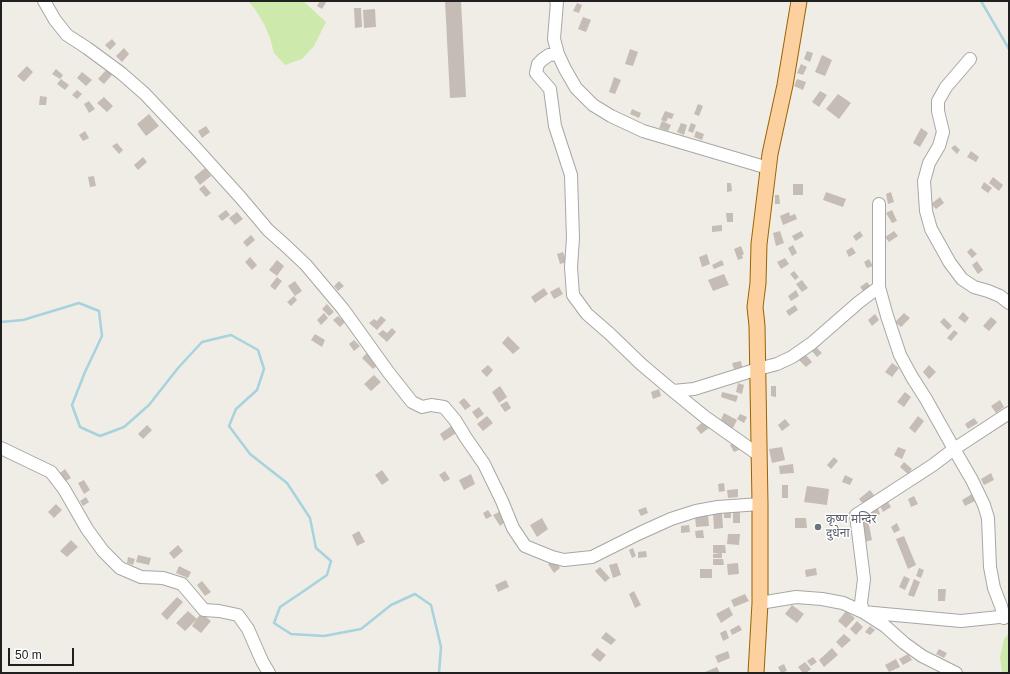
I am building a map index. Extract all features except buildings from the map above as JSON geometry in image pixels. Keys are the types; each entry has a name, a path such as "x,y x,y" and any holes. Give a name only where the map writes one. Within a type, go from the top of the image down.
{"main road":[{"path":"756,673 760,603 760,455 757,326 755,307 758,283 759,244 770,154 785,85 799,6"}],"street":[{"path":"44,1 55,20 67,35 121,73 145,94 231,187 268,230 306,265 343,308 389,373 412,402 422,407 431,405 444,407 455,420 484,464 513,528 525,546 540,553 564,560 592,557 671,519 696,511 718,506 760,504"},
{"path":"556,1 554,39 558,54 576,88 594,105 611,116 643,131 768,168"},
{"path":"558,54 549,55 542,60 538,64 536,73 550,90 556,126 571,175 573,230 571,267 573,295 587,314 641,364 705,417 760,455"},
{"path":"970,59 946,87 938,101 938,112 943,132 939,146 929,163 924,181 926,211 931,230 950,263 962,279 974,287 1000,296 1009,303"},
{"path":"863,612 961,621 1006,617 994,588 990,567 988,518 984,505 972,480 900,356 893,336 879,287 879,204"},
{"path":"673,391 694,389 777,364 792,357 812,343 859,302 879,287"},
{"path":"863,612 861,603 864,579 856,514 933,465 954,449 1009,413"},
{"path":"1,448 51,472 64,490 87,529 103,551 120,568 141,577 163,578 182,584 204,610 238,615 248,629 269,673"},
{"path":"760,603 796,597 822,599 843,603 863,612 885,626 904,643 922,656 956,673"}],"green space":[{"path":"248,1 303,1 326,22 314,46 302,59 285,65 274,53 264,24"},
{"path":"1009,633 1009,673 1002,673 1000,657 1004,639"}],"waterway":[{"path":"981,1 1009,49"},
{"path":"1,322 23,320 79,303 99,311 102,336 85,372 72,405 80,427 100,436 124,427 149,405 178,368 202,342 231,335 258,350 264,369 257,390 236,409 229,426 250,454 287,483 310,518 316,548 331,561 327,575 280,607 274,623 291,634 324,636 361,629 391,605 415,594 431,605 441,647 439,673"}],"place":[{"name":"कृष्ण मन्दिर दुधेना","path":"818,527"}]}
